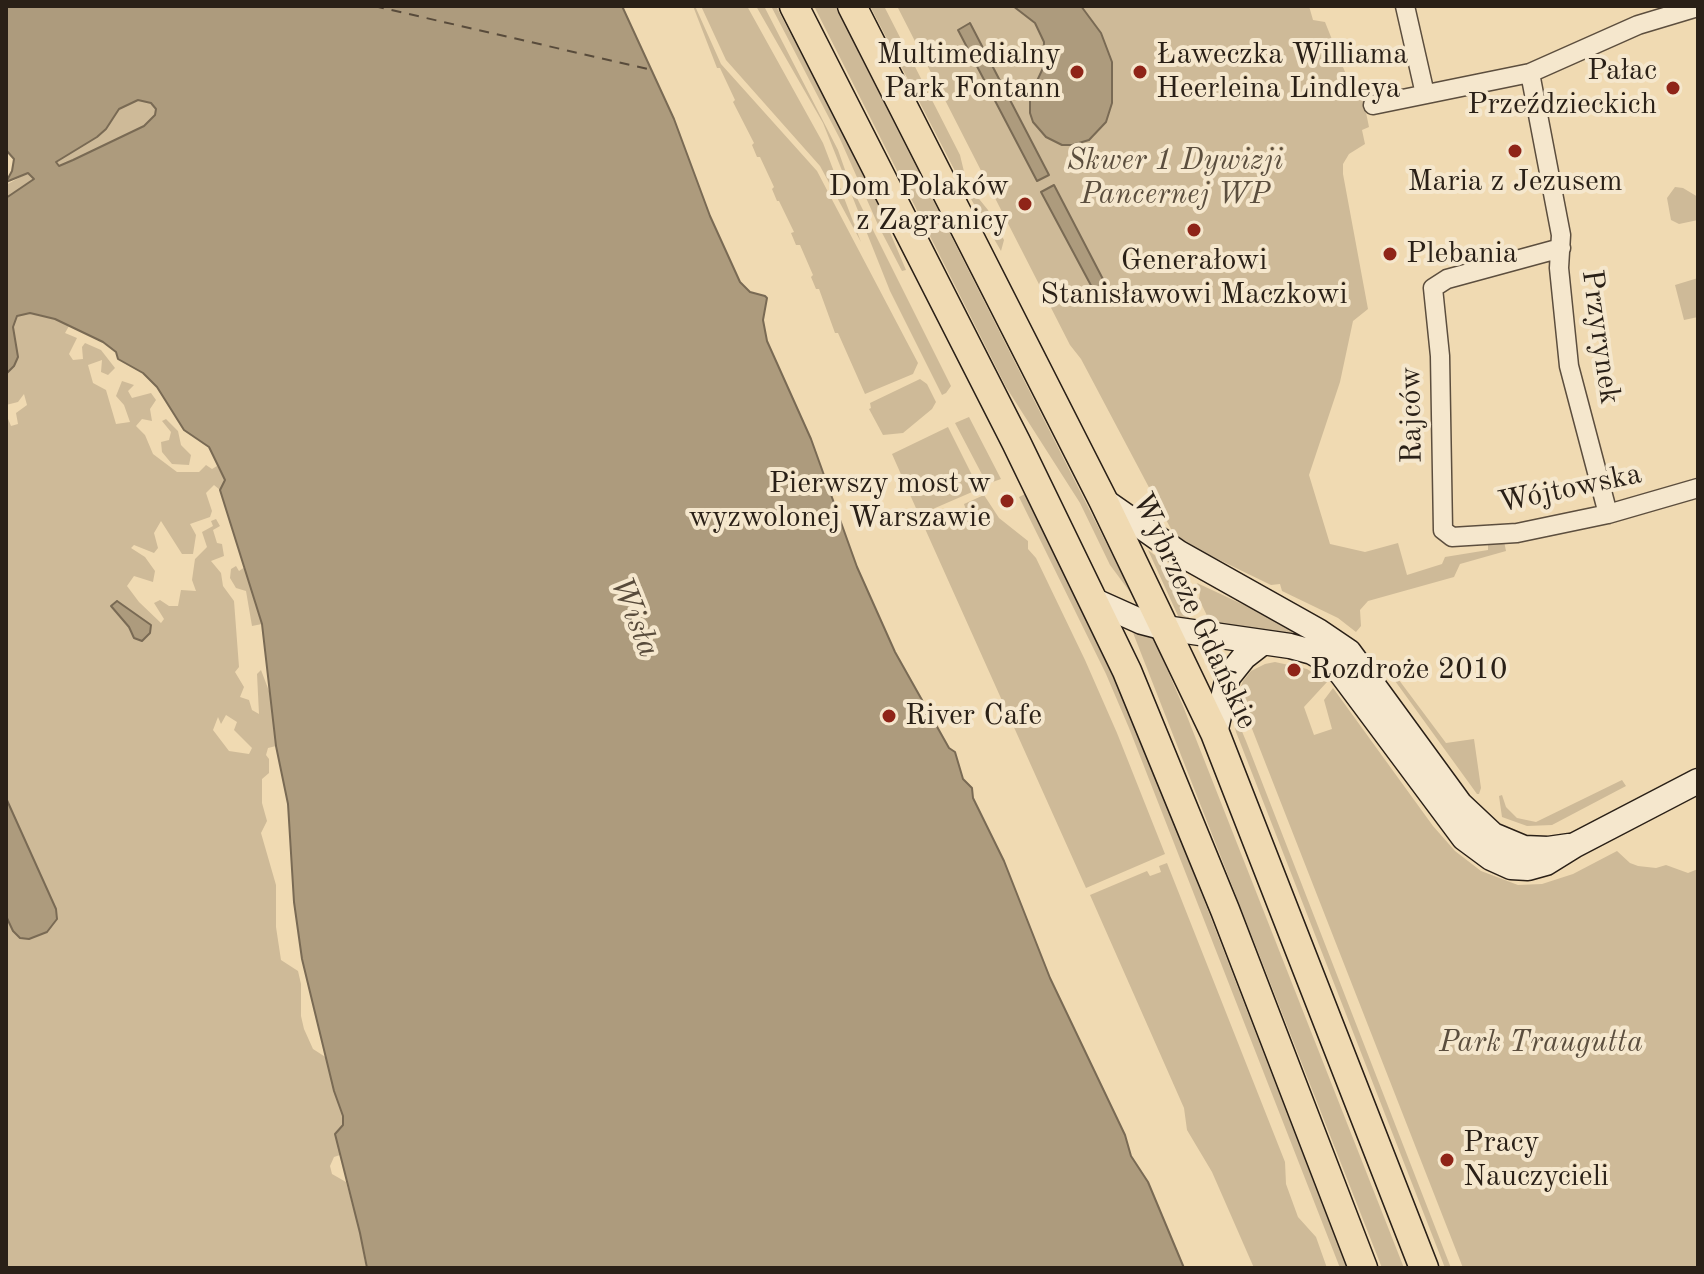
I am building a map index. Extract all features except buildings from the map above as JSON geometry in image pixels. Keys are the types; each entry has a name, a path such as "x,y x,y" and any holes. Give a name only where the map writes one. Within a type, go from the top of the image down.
{"main road":[{"path":"794,6 1095,601 1166,763 1363,1268"},
{"name":"Wybrzeże Gdańskie","path":"852,6 1103,500 1215,733 1424,1268"}],"street":[{"path":"1405,6 1425,94"},
{"path":"1373,105 1530,73 1638,25 1698,7"},
{"name":"Przyrynek","path":"1530,73 1557,207 1561,248 1559,268 1569,366 1608,514"},
{"name":"Rajców","path":"1447,533 1440,356 1433,288 1447,279 1561,248"},
{"name":"Wójtowska","path":"1447,533 1517,533 1608,514 1698,488"},
{"path":"1103,500 1179,553 1318,631 1349,652 1460,804 1493,835 1524,848 1548,849 1575,845"},
{"path":"1095,601 1142,622 1165,628 1312,652 1341,673 1464,838 1501,863 1528,868 1546,863 1698,781"},
{"path":"1215,733 1228,677 1244,657 1262,643"}],"green space":[{"path":"693,6 721,64 817,171 918,363 913,374 865,394 838,333 835,333 800,245 796,245 791,233 794,232 777,201 774,187 760,157 757,157 754,143 733,102 735,100 720,68 717,68"},
{"path":"701,6 747,6 823,143 861,242 820,166 726,60"},
{"path":"756,6 764,6 838,150 850,184 951,386 942,395 890,291 823,123"},
{"path":"771,6 776,6 816,82 880,209 906,270 902,271 879,227 840,139"},
{"path":"814,6 835,6 1133,596 1110,565 1080,503 1006,387"},
{"path":"870,6 884,6 960,155 967,184 988,210 1004,240 1001,251 956,173"},
{"name":"Skwer 1 Dywizji Pancernej WP","path":"897,6 1309,6 1313,20 1325,22 1351,95 1362,93 1369,127 1362,130 1365,144 1349,154 1343,164 1368,309 1353,321 1340,382 1309,475 1330,544 1365,552 1398,543 1407,575 1442,564 1445,557 1488,550 1488,542 1504,541 1506,551 1460,564 1454,577 1368,601 1360,610 1361,626 1356,632 1338,618 1282,591 1280,584 1271,585 1179,537 1171,529 1081,359 1070,345"},
{"path":"135,95 155,100 158,120 59,166 6,198 6,185 105,130 99,125"},
{"path":"1675,187 1698,197 1698,220 1679,224 1671,220 1667,198"},
{"path":"1698,278 1698,317 1684,320 1675,285"},
{"path":"30,313 55,319 69,326 65,333 77,338 69,354 73,360 83,359 82,347 85,343 101,350 115,368 108,375 101,372 102,360 88,365 93,383 106,390 116,424 130,422 124,405 116,396 122,381 134,385 128,391 132,398 151,393 156,400 150,409 152,421 142,419 136,426 145,435 153,454 177,472 199,472 206,465 212,469 217,466 225,480 220,490 214,485 206,493 212,511 210,517 190,524 196,535 193,554 182,554 161,521 154,533 158,548 154,553 134,545 131,548 145,557 155,571 153,582 134,576 127,586 161,623 164,619 154,603 160,600 169,606 178,606 181,590 196,591 192,580 195,559 207,547 202,532 213,526 211,521 216,519 220,526 213,530 217,543 222,544 224,556 211,561 221,573 223,586 234,601 239,667 235,672 244,687 240,697 249,700 252,710 259,714 257,674 261,670 272,699 275,719 276,746 268,748 269,773 262,779 262,803 267,821 261,833 276,885 276,927 281,960 298,971 304,1029 313,1049 327,1058 334,1091 349,1118 335,1133 340,1155 334,1157 330,1166 332,1174 346,1182 366,1268 6,1268 6,916 20,938 56,909 6,798 6,414 11,426 18,424 16,413 27,405 24,394 18,402 6,405 6,362 12,320 20,314","holes":["226,715 237,722 234,730 252,748 249,754 229,751 213,730 218,717 221,724"]},
{"path":"920,379 927,384 936,402 932,409 903,433 883,435 869,409 870,403"},
{"path":"969,417 1001,479 987,484 955,423"},
{"path":"166,419 178,431 181,445 191,455 189,465 172,464 162,452 161,442 169,440 171,432 162,421"},
{"path":"948,427 979,489 919,515 892,454"},
{"path":"1025,494 1111,672 1153,769 1347,1268 1340,1268 1129,728 1106,674 1019,497"},
{"path":"984,495 999,518 1028,541 1028,549 1036,558 1117,733 1165,854 1086,888 922,522 948,511 950,517 956,519 967,513 964,504"},
{"path":"1148,550 1170,567 1189,606 1187,614 1191,622 1179,618"},
{"path":"236,566 239,571 245,567 262,624 252,626 246,591 236,588 230,578 231,569"},
{"path":"1197,583 1339,652 1357,671 1471,826 1492,842 1511,851 1544,856 1514,856 1483,842 1469,829 1354,673 1335,655 1295,635 1212,626 1199,599"},
{"path":"1128,620 1151,632 1183,706 1404,1268 1382,1268"},
{"name":"Park Traugutta","path":"1275,662 1307,669 1327,682 1304,707 1314,735 1332,729 1324,700 1333,688 1433,826 1455,851 1481,871 1518,885 1542,884 1573,874 1617,851 1638,866 1656,868 1666,865 1688,873 1698,869 1698,1268 1463,1268 1238,693 1251,671"},
{"path":"1393,672 1446,743 1474,739 1481,788 1479,794 1390,674"},
{"path":"1230,703 1451,1268 1445,1268 1236,732"},
{"path":"1622,780 1626,786 1552,825 1527,826 1502,817 1499,796 1502,795 1506,807 1517,818 1536,822"},
{"path":"1167,863 1285,1162 1286,1184 1298,1217 1316,1237 1327,1268 1254,1268 1212,1172 1187,1130 1184,1108 1090,895 1147,871 1150,876 1161,872 1159,866"}],"water":[{"name":"Wisła","path":"6,6 622,6 674,119 710,216 740,282 750,292 767,298 763,320 767,341 811,439 857,567 895,652 949,748 955,752 963,779 972,788 973,798 1004,861 1050,978 1125,1135 1131,1156 1148,1182 1184,1268 367,1268 335,1134 343,1125 343,1116 302,959 294,902 288,804 276,746 262,624 220,490 225,480 209,447 184,430 157,387 143,373 118,359 116,352 103,342 55,319 30,313 17,316 13,327 18,357 6,374 6,198 34,179 28,173 6,182 14,159 6,150","holes":["138,100 151,103 156,109 155,115 144,126 59,166 56,162 97,137 119,109"]},
{"name":"Multimedialny Park Fontann","path":"1013,6 1081,6 1101,33 1112,62 1112,103 1106,122 1089,140 1062,145 1046,137 1033,122 1030,96 1043,68 1044,42 1035,23"},
{"path":"970,23 1049,175 1037,181 958,30"},
{"path":"1054,185 1106,285 1094,291 1041,192"},
{"path":"117,601 151,625 150,633 142,641 134,638 111,606"},
{"path":"6,798 56,909 57,919 47,932 29,939 20,938 13,931 6,916"}],"ferry route":[{"path":"374,6 652,70"}],"place":[{"name":"Multimedialny Park Fontann","path":"1077,72"},
{"name":"Ławeczka Williama Heerleina Lindleya","path":"1140,72"},
{"name":"Pałac Przeździeckich","path":"1673,88"},
{"name":"Maria z Jezusem","path":"1515,151"},
{"name":"Dom Polaków z Zagranicy","path":"1025,204"},
{"name":"Generałowi Stanisławowi Maczkowi","path":"1194,230"},
{"name":"Plebania","path":"1390,254"},
{"name":"Pierwszy most w wyzwolonej Warszawie","path":"1007,501"},
{"name":"Rozdroże 2010","path":"1294,670"},
{"name":"River Cafe","path":"889,716"},
{"name":"Pracy Nauczycieli","path":"1447,1160"}]}
